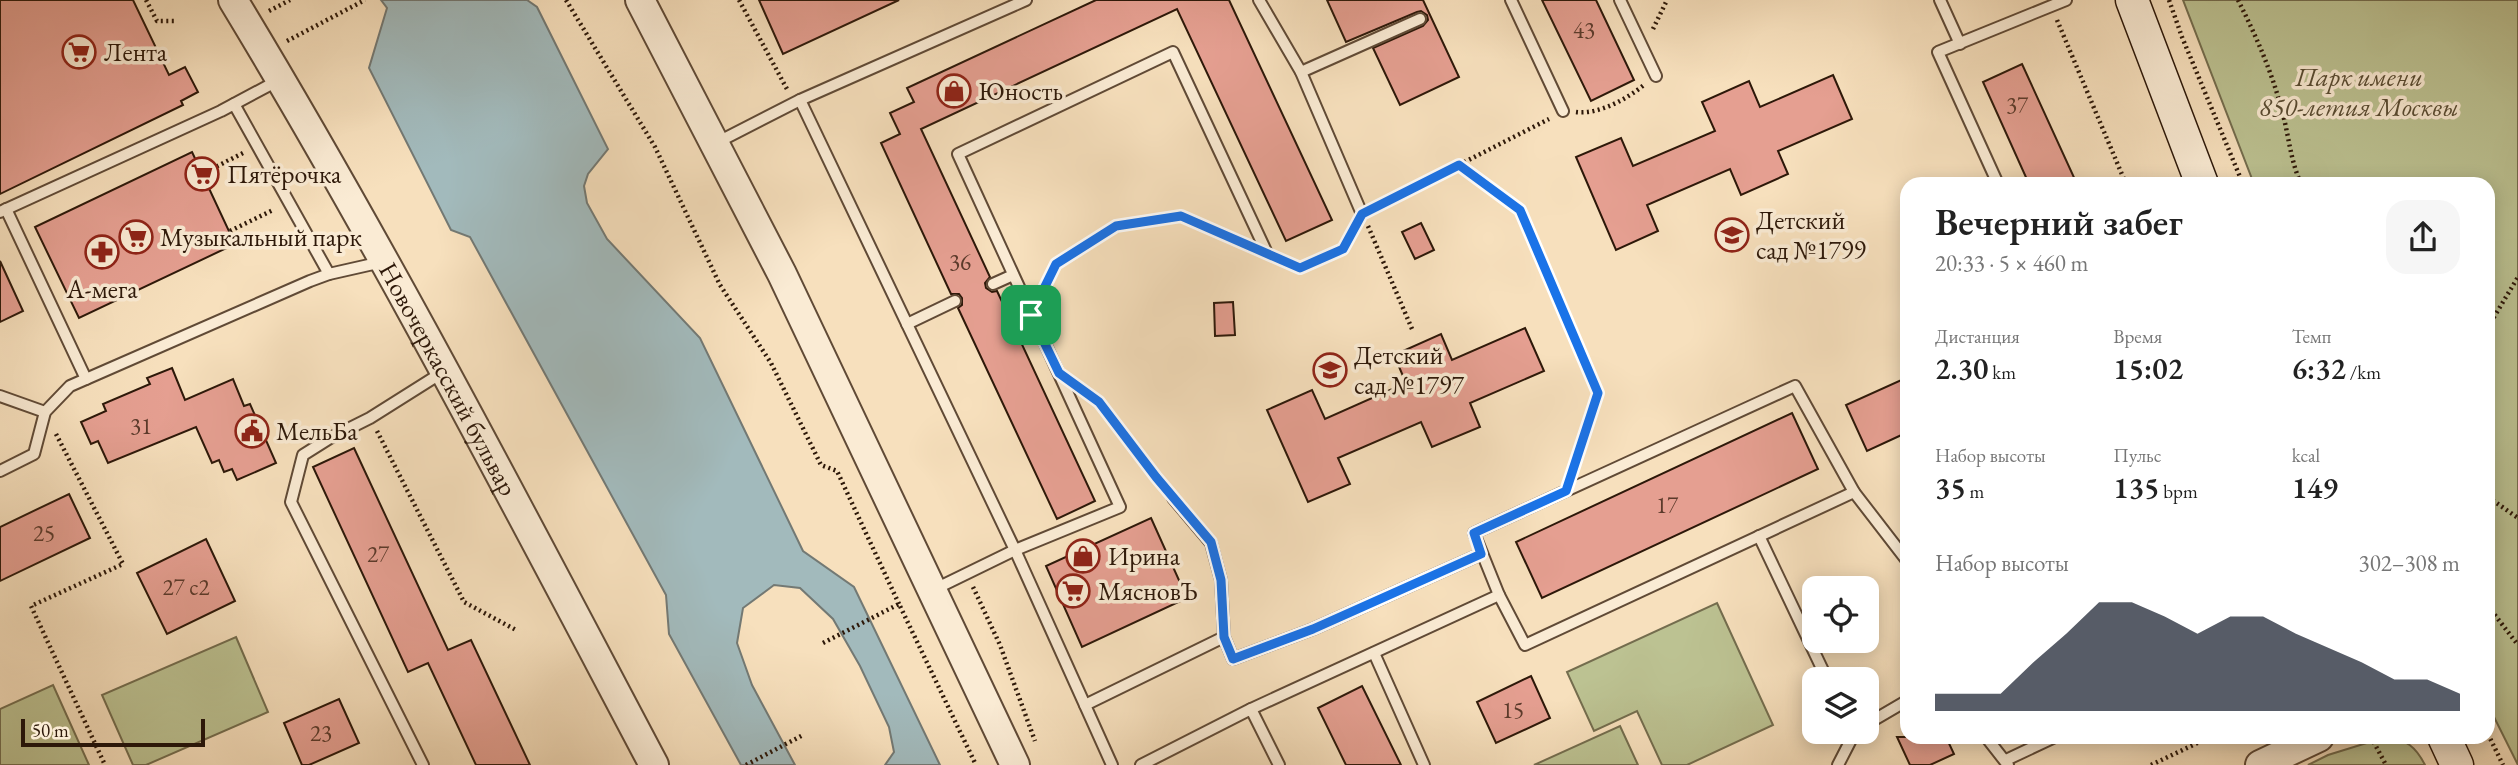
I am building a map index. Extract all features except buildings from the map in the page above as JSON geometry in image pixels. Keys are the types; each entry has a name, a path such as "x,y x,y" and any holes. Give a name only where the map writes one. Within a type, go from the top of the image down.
{"main road":[{"path":"2132,0 2199,177"},
{"path":"2447,744 2457,765"}],"street":[{"name":"Новочеркасский бульвар","path":"233,0 281,79 446,371 654,765"},
{"path":"640,0 782,274 931,591 1027,759"},
{"path":"2260,765 2304,744"}],"lane":[{"path":"716,143 797,102 1026,0"},
{"path":"1259,0 1301,72 1362,214"},
{"path":"1511,0 1563,111"},
{"path":"1620,0 1656,76"},
{"path":"1940,0 1960,44"},
{"path":"1995,177 1938,52 2066,0"},
{"path":"1301,72 1420,19"},
{"path":"931,591 1015,550 1120,507 958,154 1173,52 1266,251"},
{"path":"86,379 3,211 234,104 281,79"},
{"path":"797,102 1015,550 1112,765"},
{"path":"234,104 329,274"},
{"path":"0,471 34,454 45,412 70,386 329,274 384,261"},
{"path":"993,284 1013,275"},
{"path":"907,324 955,302"},
{"path":"423,765 290,502 303,455 446,371"},
{"path":"1854,492 1525,645 1499,595 1474,533 1795,386 1854,492 1900,552"},
{"path":"0,396 45,412"},
{"path":"1173,498 1211,542 1221,580 1224,637 1233,659 1313,629 1481,554"},
{"path":"1759,536 1822,667"},
{"path":"1142,765 1251,709 1499,595"},
{"path":"1085,705 1224,637"},
{"path":"1374,653 1424,765"},
{"path":"1879,717 1900,705"},
{"path":"1251,709 1279,765"},
{"path":"1838,765 1848,744"},
{"path":"1992,744 2007,762 2042,744"}],"path":[{"path":"146,0 157,21 176,21"},
{"path":"264,53 364,0"},
{"path":"566,0 655,148 720,285 771,363 821,465 837,471 976,765"},
{"path":"739,0 797,102"},
{"path":"1643,48 1667,0"},
{"path":"2169,0 2240,177"},
{"path":"2238,0 2268,66 2283,112 2292,164 2298,177"},
{"path":"2050,5 2123,177"},
{"path":"1031,315 1056,264 1116,226 1181,216 1300,268 1343,249 1362,214 1563,111 1589,114 1635,93 1656,76"},
{"path":"202,174 243,153"},
{"path":"1459,165 1520,210 1598,393 1566,491"},
{"path":"230,231 273,210"},
{"path":"1362,214 1412,328"},
{"path":"2495,315 2518,277"},
{"path":"1059,373 1099,402 1173,498"},
{"path":"45,412 123,564 31,606 105,765"},
{"path":"370,418 464,602 516,630"},
{"path":"2495,502 2518,518"},
{"path":"967,573 1000,645 1027,759"},
{"path":"823,643 899,604"},
{"path":"2495,615 2518,645"},
{"path":"746,765 803,735"},
{"path":"2151,765 2195,744"},
{"path":"2375,744 2386,765"},
{"path":"2493,744 2503,765"}],"green space":[{"name":"Парк имени 850-летия Москвы","path":"2183,0 2518,0 2518,765 2495,719 2495,177 2251,177"},
{"path":"1717,603 1773,725 1687,765 1662,765 1637,711 1594,731 1567,672"},
{"path":"236,637 268,712 146,765 133,765 102,695"},
{"path":"53,685 89,765 0,765 0,709"},
{"path":"1620,726 1638,765 1534,765"},
{"path":"2363,744 2408,744 2418,753 2425,765 2308,765 2328,755"}],"water":[{"path":"381,0 527,0 537,7 608,149 588,174 584,186 587,203 607,239 700,338 803,551 854,587 940,765 885,765 894,752 889,727 860,666 833,619 800,588 774,585 743,608 737,643 752,685 795,765 741,765 669,634 666,595 470,237 451,230 369,68 387,8"}],"place":[{"name":"Лента","path":"79,52"},
{"name":"Юность","path":"954,91"},
{"name":"Пятёрочка","path":"202,174"},
{"name":"Детский сад №1799","path":"1732,235"},
{"name":"Музыкальный парк","path":"136,237"},
{"name":"А-мега","path":"102,252"},
{"name":"Детский сад №1797","path":"1330,370"},
{"name":"МельБа","path":"252,431"},
{"name":"Ирина","path":"1083,556"},
{"name":"МясновЪ","path":"1073,591"}],"route":[{"path":"1459,165 1520,210 1598,393 1566,491 1474,533 1481,554 1313,629 1233,659 1224,637 1221,580 1211,542 1156,477 1099,402 1059,373 1031,315 1056,264 1116,226 1181,216 1300,268 1343,249 1362,214 1459,165"}]}
